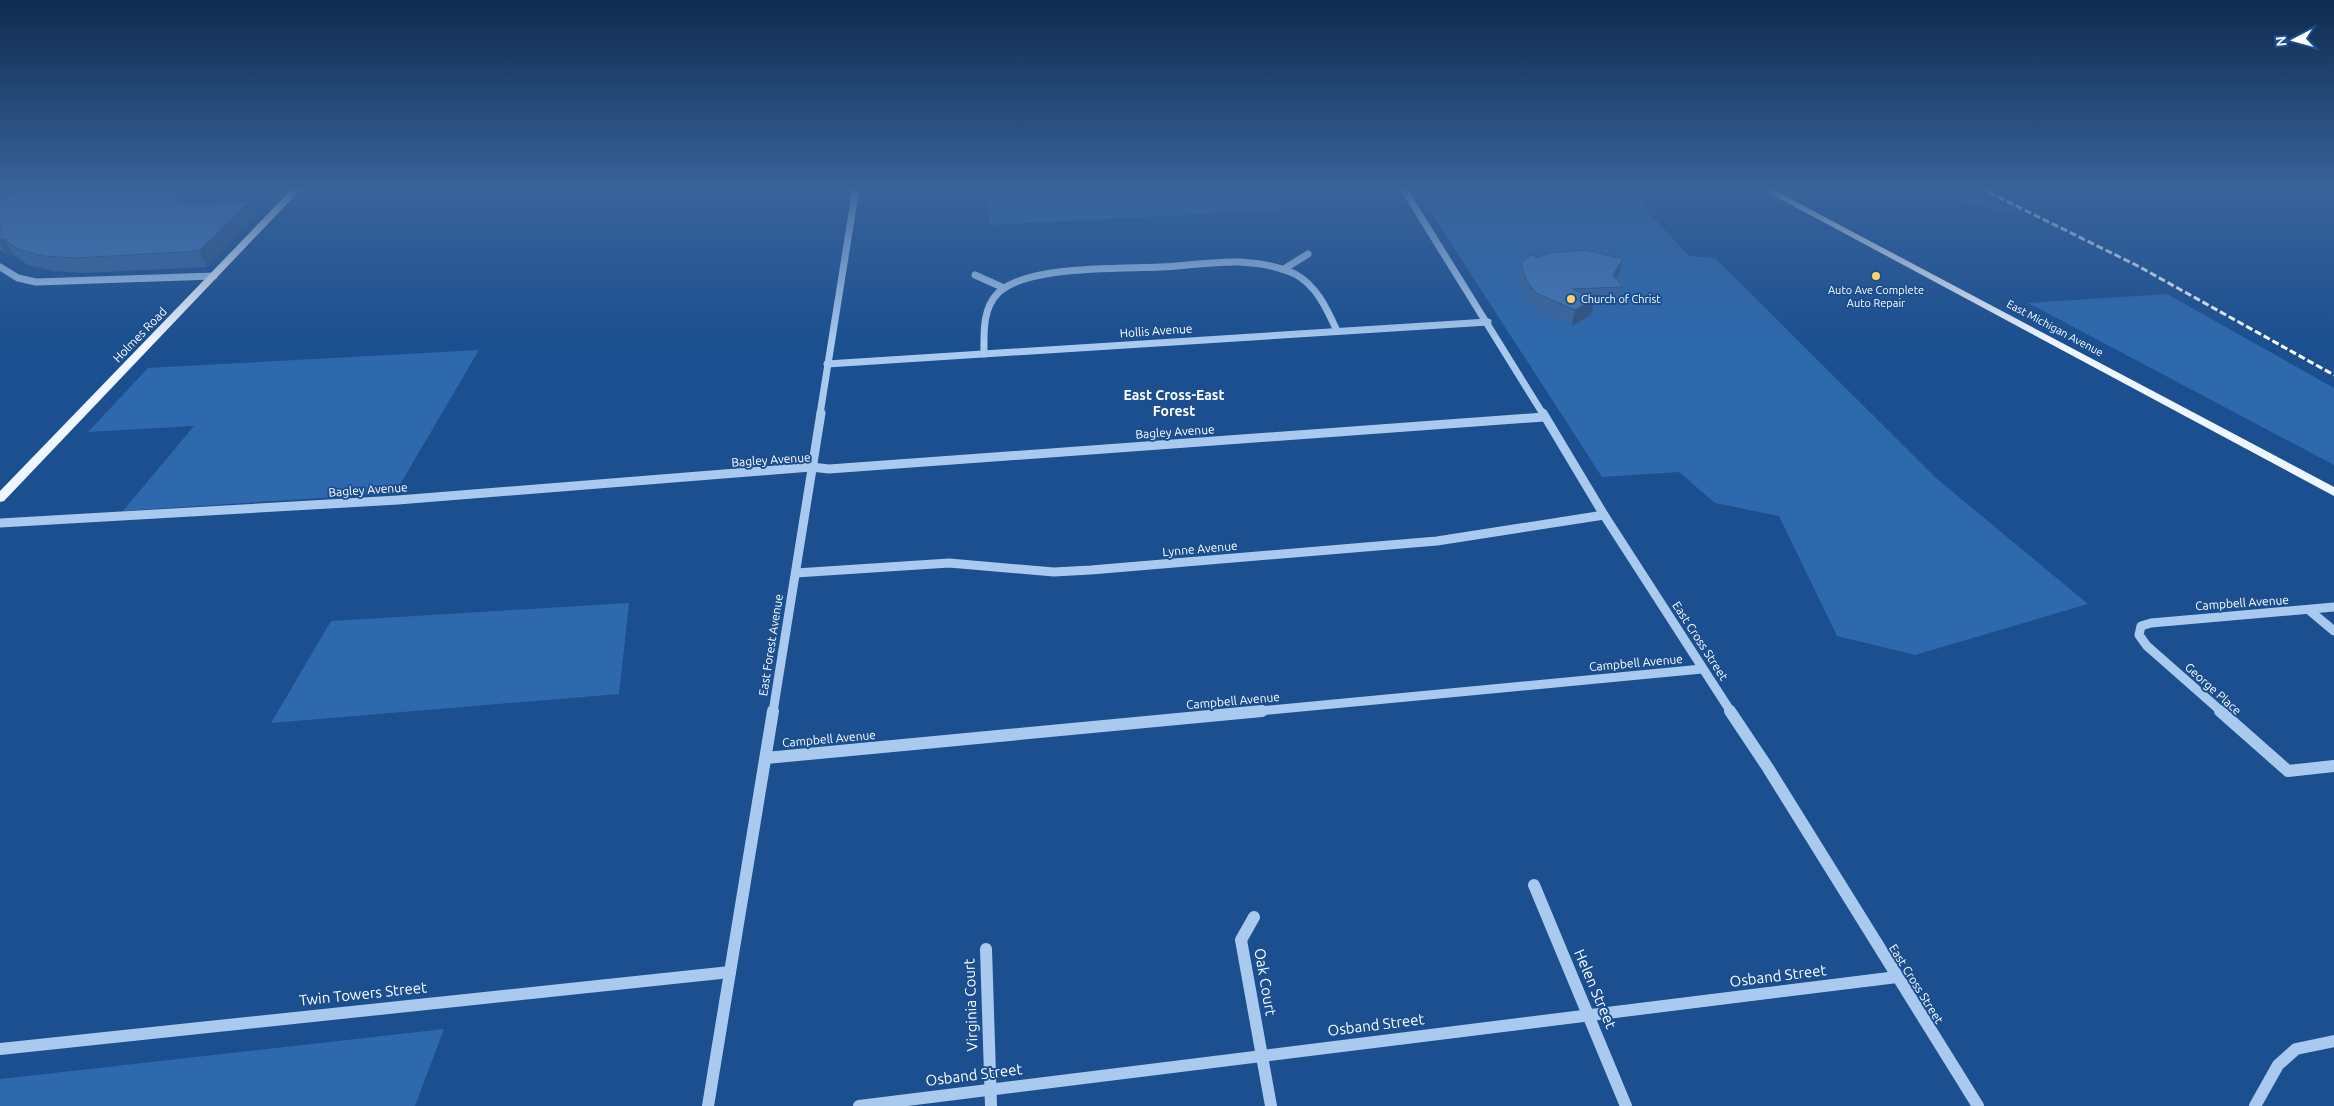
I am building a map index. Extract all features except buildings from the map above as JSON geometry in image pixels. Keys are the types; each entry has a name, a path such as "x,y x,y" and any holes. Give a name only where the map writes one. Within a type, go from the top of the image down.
{"main road":[{"name":"Holmes Road","path":"0,498 249,240"},
{"name":"East Michigan Avenue","path":"1861,240 2334,492"}],"street":[{"name":"East Forest Avenue","path":"708,1106 796,573 847,240"},
{"name":"East Cross Street","path":"1436,240 1488,322 1604,515 1702,669 1768,768 1978,1106"},
{"path":"1284,269 1308,254"},
{"path":"984,354 984,318 996,296 1004,288 1055,274 1084,271 1240,262 1284,269 1307,282 1316,290 1337,331"},
{"path":"0,267 18,278 36,282 214,276"},
{"path":"975,275 1004,288"},
{"name":"Hollis Avenue","path":"827,364 1488,322"},
{"name":"Bagley Avenue","path":"0,524 398,500 811,467 829,469 1544,417"},
{"path":"0,486 12,486"},
{"name":"Lynne Avenue","path":"796,573 949,562 1054,572 1091,570 1437,542 1473,537 1560,519 1604,515"},
{"name":"Campbell Avenue","path":"2151,623 2334,607"},
{"path":"2309,610 2334,630"},
{"name":"George Place","path":"2151,623 2141,626 2140,635 2147,646 2288,771 2334,766"},
{"name":"Campbell Avenue","path":"766,758 1702,669"},
{"name":"Helen Street","path":"1534,885 1626,1106"},
{"name":"Oak Court","path":"1254,917 1241,940 1271,1106"},
{"name":"Virginia Court","path":"986,948 991,1106"},
{"name":"Twin Towers Street","path":"0,1049 730,972"},
{"name":"Osband Street","path":"859,1106 1897,977"},
{"path":"2255,1106 2278,1065 2296,1048 2334,1041"}],"shaded area":[{"path":"1449,240 1674,240 1689,256 1715,258 1936,478 2088,604 1915,655 1837,636 1779,516 1715,503 1679,472 1602,477"},
{"path":"2167,294 2334,388 2334,465 2028,303"},
{"path":"479,350 395,493 123,511 194,426 88,432 148,368"},
{"path":"629,603 619,694 271,723 331,621"},
{"path":"444,1029 415,1106 0,1106 0,1079"}],"railway":[{"path":"2085,240 2138,266 2334,375"}],"place":[{"name":"Auto Ave Complete Auto Repair","path":"1876,276"},
{"name":"Church of Christ","path":"1571,299"}],"district":[{"name":"East Cross-East Forest","path":"1174,404"}]}
